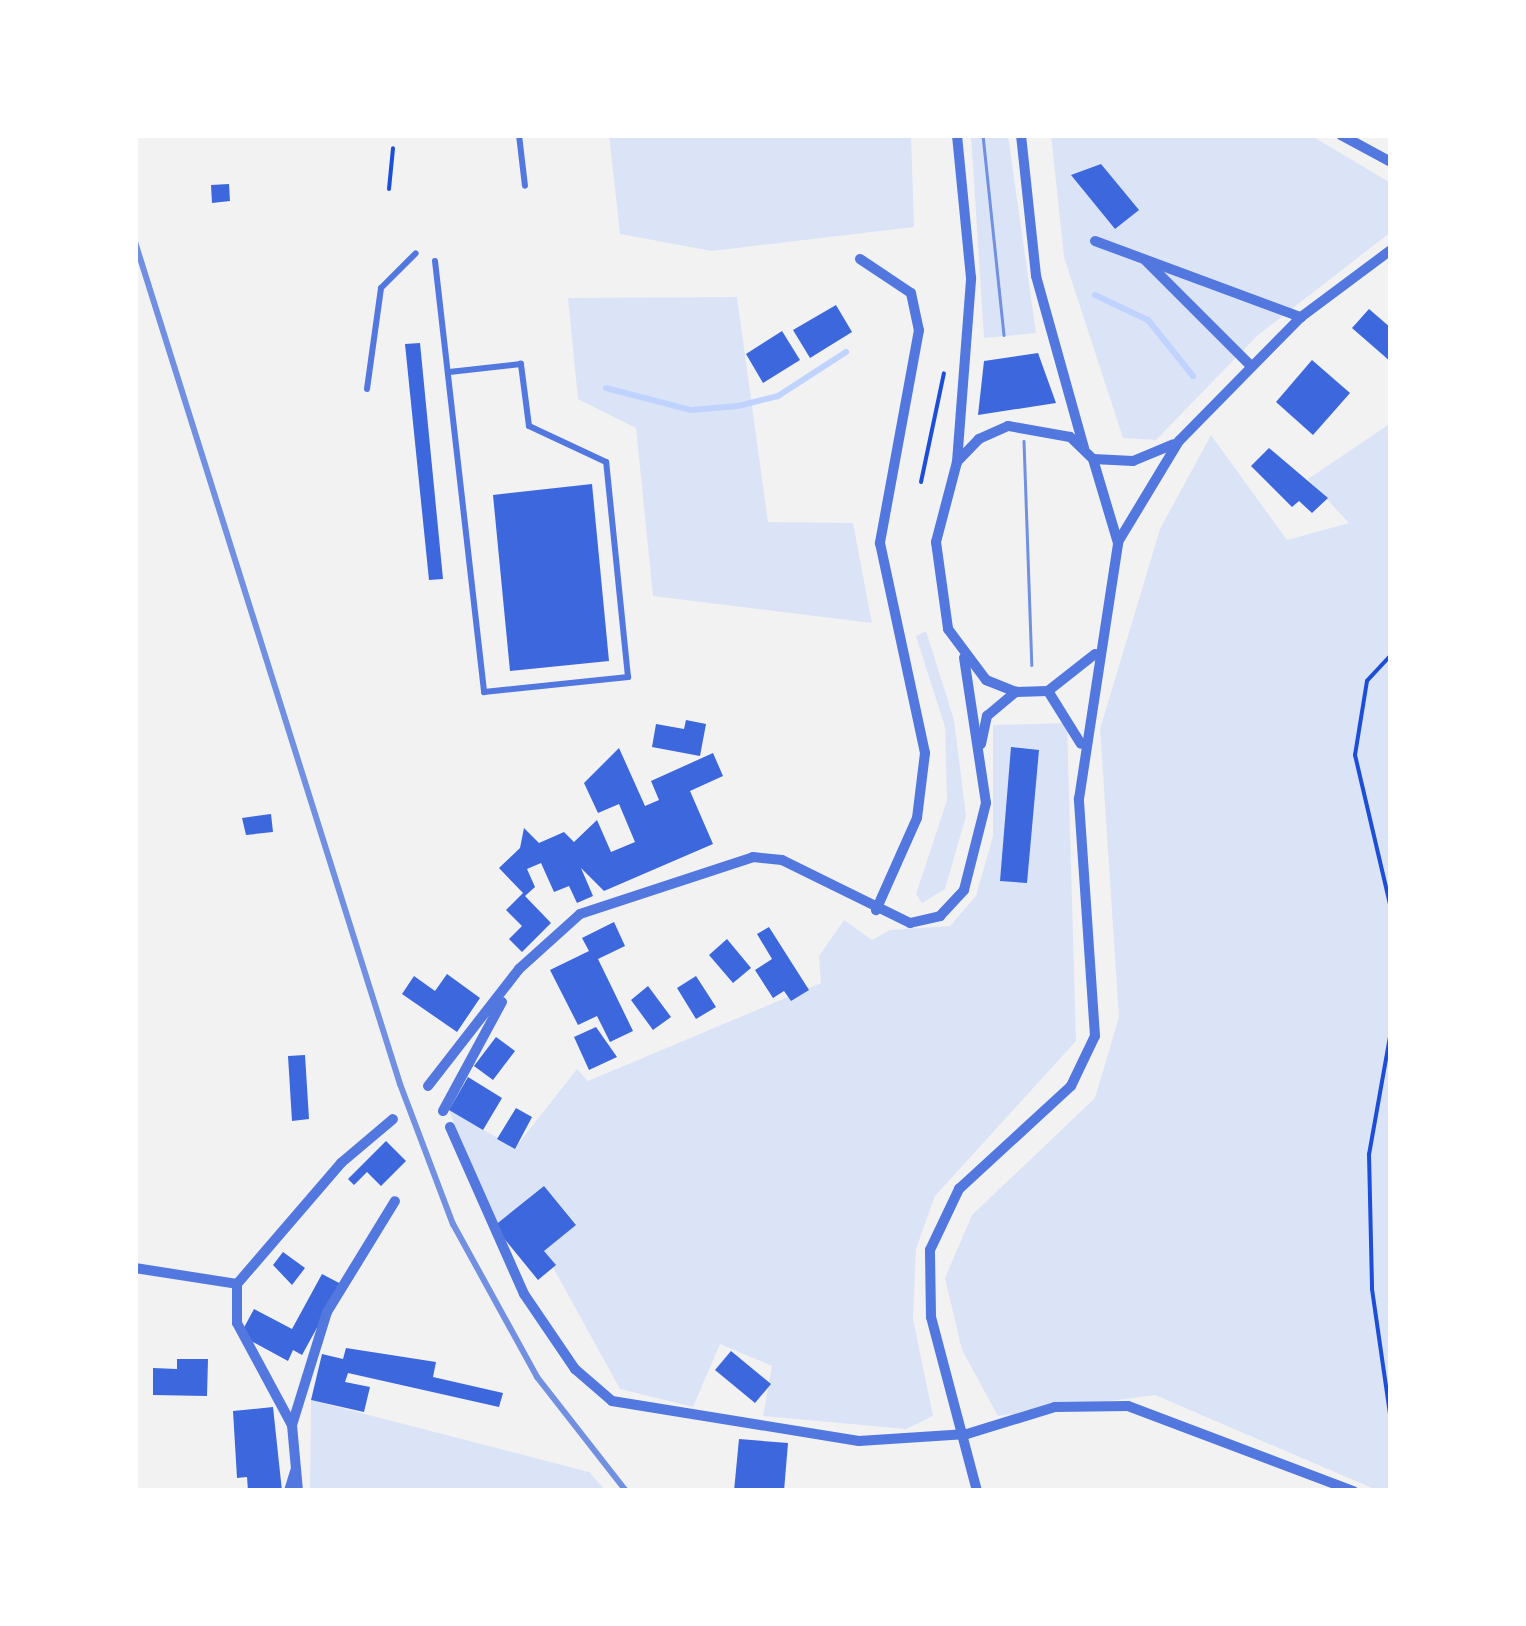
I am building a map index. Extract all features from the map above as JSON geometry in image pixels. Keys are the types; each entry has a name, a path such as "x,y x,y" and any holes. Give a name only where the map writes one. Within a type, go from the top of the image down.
{"street":[{"path":"428,1086 504,997 545,940 580,914 753,857 782,860 876,910 910,923 940,916 964,890 986,803 964,658 935,570 957,462 971,278 957,135"},
{"path":"1020,135 1036,276 1084,449"},
{"path":"1341,135 1391,162"},
{"path":"1095,240 1301,316"},
{"path":"1118,543 1179,442 1301,316 1391,250"},
{"path":"1140,256 1251,366"},
{"path":"860,259 910,293 920,330 880,543 925,753 917,818 876,910"},
{"path":"957,462 1008,426 1041,425 1084,449 1093,459 1118,543 1114,611 1095,654 1082,746 1094,1036 1071,1086 959,1189 930,1250 931,1316 967,1434 977,1491"},
{"path":"1093,459 1133,461 1179,442"},
{"path":"964,658 1016,692 1048,691 1095,654"},
{"path":"1048,691 1082,746"},
{"path":"980,745 987,716 1016,692"},
{"path":"444,1110 504,997"},
{"path":"298,1491 292,1425 237,1323 237,1284 341,1163 393,1119"},
{"path":"450,1128 524,1294 575,1369 612,1402 859,1441 967,1434 1055,1407 1128,1406 1352,1491"},
{"path":"292,1425 326,1312 395,1201"},
{"path":"135,1268 237,1284"},
{"path":"289,1491 298,1461"}],"lane":[{"path":"519,135 525,186"},
{"path":"368,389 381,288 416,253"},
{"path":"435,261 484,692 628,678 606,462 529,426 521,364 449,372"}],"path":[{"path":"389,189 393,148"},
{"path":"921,482 944,373"},
{"path":"1391,655 1366,681 1355,754 1391,909"},
{"path":"1391,1032 1372,1106 1369,1197 1391,1421"}],"shaded area":[{"path":"609,135 911,135 914,227 712,251 620,234"},
{"path":"971,135 1008,135 1036,333 984,338"},
{"path":"1051,135 1310,135 1391,183 1391,232 1258,335 1156,440 1123,438 1064,257"},
{"path":"737,297 768,522 853,523 872,623 653,596 636,428 578,399 568,298"},
{"path":"1391,423 1391,1491 1379,1491 1155,1395 998,1416 962,1350 945,1278 972,1215 1095,1098 1119,1017 1100,729 1160,529 1211,435 1287,540 1349,523 1308,479"},
{"path":"926,631 954,720 966,816 945,889 922,903 916,894 947,800 945,727 916,636"},
{"path":"1067,723 1076,1041 935,1196 916,1249 913,1319 933,1416 906,1429 763,1416 772,1366 720,1344 693,1407 620,1389 544,1251 576,1224 544,1186 494,1226 449,1110 515,1148 577,1069 588,1081 821,983 819,956 844,920 872,940 890,930 950,926 976,896 993,836 993,725"},
{"path":"311,1400 589,1472 606,1491 310,1491"}],"building":[{"path":"1101,164 1139,210 1115,229 1071,175"},
{"path":"229,184 230,201 212,203 211,185"},
{"path":"836,305 852,332 810,358 793,330"},
{"path":"1369,309 1391,328 1391,362 1352,328"},
{"path":"782,331 800,360 763,383 746,354"},
{"path":"420,343 443,579 429,580 405,344"},
{"path":"1038,353 1056,403 978,415 984,361"},
{"path":"1312,360 1350,393 1313,435 1276,402"},
{"path":"1269,448 1328,498 1312,513 1299,501 1292,507 1251,466"},
{"path":"592,484 609,661 510,671 493,495"},
{"path":"686,720 706,724 700,756 652,747 656,724 684,729"},
{"path":"1011,747 1039,750 1027,883 1000,881"},
{"path":"619,748 645,806 659,800 651,781 713,753 723,776 690,791 713,844 604,891 581,868 593,896 577,903 569,886 554,892 541,863 527,869 535,887 525,896 551,923 522,952 509,939 522,926 506,910 523,893 499,868 520,848 524,828 539,843 564,832 574,842 597,820 611,852 635,842 619,804 598,813 584,783"},
{"path":"271,814 273,832 246,835 242,818"},
{"path":"614,922 625,946 598,959 633,1031 610,1042 597,1016 578,1025 550,970 589,951 582,938"},
{"path":"769,927 809,990 791,1001 784,991 773,998 755,970 772,959 757,934"},
{"path":"727,939 751,968 733,983 709,955"},
{"path":"447,974 480,998 457,1032 402,994 414,976 435,991"},
{"path":"696,976 716,1007 696,1019 677,988"},
{"path":"648,986 671,1017 653,1030 631,1000"},
{"path":"596,1027 617,1057 589,1070 574,1037"},
{"path":"496,1037 515,1051 493,1080 474,1066"},
{"path":"305,1055 309,1119 292,1121 288,1056"},
{"path":"468,1077 502,1098 483,1130 449,1110"},
{"path":"516,1108 532,1117 515,1149 497,1139"},
{"path":"386,1141 406,1161 381,1186 367,1172 354,1185 348,1179"},
{"path":"544,1186 576,1225 544,1251 556,1265 538,1280 494,1226"},
{"path":"283,1252 305,1268 292,1285 273,1265"},
{"path":"322,1274 341,1284 302,1355 293,1350 288,1361 240,1335 254,1309 292,1329"},
{"path":"346,1348 436,1362 433,1377 503,1393 499,1407 348,1373 345,1382 370,1387 364,1412 311,1400 322,1354 343,1359"},
{"path":"731,1351 771,1384 755,1403 715,1370"},
{"path":"177,1359 208,1359 207,1396 153,1395 153,1368 177,1369"},
{"path":"273,1407 282,1491 248,1491 247,1477 237,1478 233,1411"},
{"path":"739,1439 788,1443 784,1491 734,1491"}],"waterway":[{"path":"1095,295 1148,320 1193,376"},
{"path":"606,388 691,410 738,406 778,396 846,352"}],"tram line":[{"path":"983,135 1004,335"},
{"path":"1024,441 1032,665"}],"railway":[{"path":"135,242 400,1084 453,1224 537,1377 626,1491"}]}
